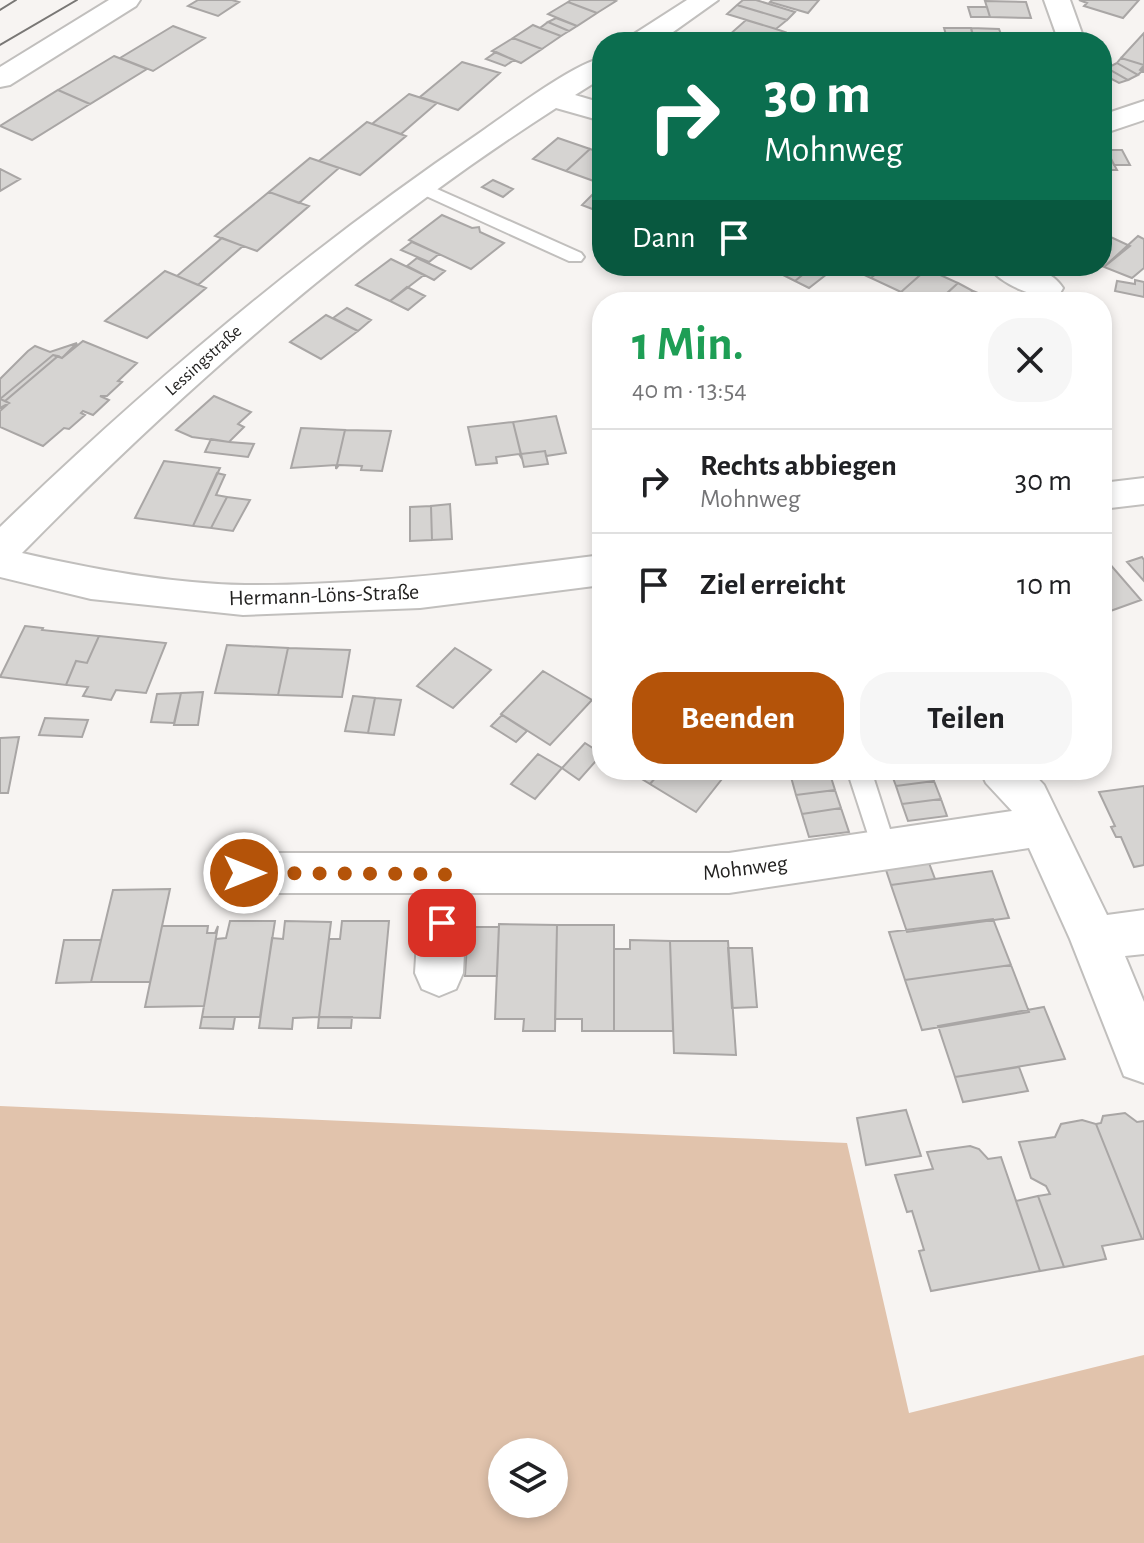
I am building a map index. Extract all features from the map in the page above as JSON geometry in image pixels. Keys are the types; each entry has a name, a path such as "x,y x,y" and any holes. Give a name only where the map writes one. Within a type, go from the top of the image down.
{"street":[{"path":"0,79 127,0"},
{"path":"656,32 705,0"},
{"path":"1057,0 1068,32"},
{"name":"Lessingstraße","path":"0,551 50,500 226,338 419,186 592,72"},
{"path":"551,97 592,109"},
{"path":"1112,117 1144,110"},
{"path":"1024,276 1047,288"},
{"path":"1112,495 1144,491"},
{"name":"Hermann-Löns-Straße","path":"0,562 91,584 243,600 420,593 592,571"},
{"path":"1011,780 1028,798 1042,826 1094,939 1142,1059"},
{"name":"Mohnweg","path":"244,873 729,873 1042,826"},
{"path":"439,973 445,874"},
{"path":"1094,939 1144,932"}],"lane":[{"path":"419,186 575,257"},
{"path":"862,780 884,848"}],"shaded area":[{"path":"0,1106 847,1143 909,1413 1144,1355 1144,1543 0,1543"}],"building":[{"path":"198,0 239,2 218,16 188,6"},
{"path":"743,0 756,0 795,12 787,20 737,5"},
{"path":"819,0 808,13 770,2"},
{"path":"1079,0 1139,0 1123,18 1084,6 1087,3"},
{"path":"616,1 597,13 568,2"},
{"path":"985,1 1026,2 1031,18 990,17"},
{"path":"568,2 597,13 577,26 548,14"},
{"path":"737,5 787,20 776,29 727,14"},
{"path":"968,7 987,7 990,17 971,17"},
{"path":"556,18 577,26 569,31 548,22"},
{"path":"746,20 785,32 732,32"},
{"path":"548,22 569,31 561,36 540,28"},
{"path":"533,25 561,36 542,49 513,38"},
{"path":"173,26 205,38 153,71 120,58"},
{"path":"944,28 971,28 972,32 945,32"},
{"path":"971,28 999,29 1000,32 972,32"},
{"path":"1144,33 1144,65 1121,58"},
{"path":"513,38 542,49 521,63 492,51"},
{"path":"496,52 514,60 505,66 486,59"},
{"path":"114,56 147,69 90,104 58,90"},
{"path":"1121,58 1144,65 1142,71 1138,75 1117,63"},
{"path":"462,62 500,73 458,110 420,97"},
{"path":"1117,63 1138,75 1128,80 1112,71 1112,66"},
{"path":"1112,71 1128,80 1119,83 1112,79"},
{"path":"58,90 90,104 32,140 0,126"},
{"path":"409,94 437,103 401,134 372,124"},
{"path":"367,122 406,136 360,175 319,161"},
{"path":"558,138 590,149 566,171 533,159"},
{"path":"590,149 592,150 592,180 566,171"},
{"path":"1112,150 1122,150 1130,165 1114,165"},
{"path":"310,158 339,168 299,203 269,192"},
{"path":"0,169 20,179 0,191"},
{"path":"493,180 513,189 503,197 482,187"},
{"path":"269,192 309,206 257,251 215,236"},
{"path":"592,195 592,209 582,205"},
{"path":"442,215 472,228 479,227 480,232 504,243 471,269 409,240"},
{"path":"1138,236 1144,239 1144,268 1132,278 1112,270 1112,260"},
{"path":"222,238 243,246 198,285 177,276"},
{"path":"1112,238 1130,246 1112,261"},
{"path":"412,242 439,254 429,262 401,250"},
{"path":"417,258 445,271 434,280 407,266"},
{"path":"391,259 424,275 390,301 356,285"},
{"path":"165,271 206,288 147,338 105,321"},
{"path":"785,276 801,276 795,281"},
{"path":"801,276 824,276 809,288 795,281"},
{"path":"873,276 919,276 901,292 871,278"},
{"path":"919,276 942,276 958,283 948,292 901,292"},
{"path":"1135,280 1144,282 1144,297 1115,291 1117,281 1135,284"},
{"path":"958,283 973,291 972,292 948,292"},
{"path":"407,287 425,296 408,310 390,301"},
{"path":"347,308 371,320 358,331 333,318"},
{"path":"326,315 358,331 321,359 290,342"},
{"path":"83,341 137,363 107,396 100,396 109,400 93,415 83,411 81,413 85,415 69,429 64,428 43,446 0,427 0,411 9,403 5,401 58,356 62,358"},
{"path":"77,343 62,358 53,355 0,399 0,379 28,351 35,346 50,352"},
{"path":"53,355 58,356 5,401 0,399"},
{"path":"214,396 251,412 238,424 244,427 229,442 192,437 176,430"},
{"path":"0,399 9,403 0,408"},
{"path":"556,416 566,453 546,456 545,451 521,454 513,422"},
{"path":"513,422 522,459 519,454 496,457 497,463 476,465 468,427"},
{"path":"301,428 345,430 336,469 336,465 291,468"},
{"path":"345,430 391,431 382,471 339,465 336,469"},
{"path":"211,439 254,444 248,457 205,452"},
{"path":"545,451 548,464 524,467 521,454"},
{"path":"164,461 220,468 193,526 135,518"},
{"path":"217,473 225,475 216,495 227,497 211,528 193,526"},
{"path":"227,497 250,500 233,531 211,528"},
{"path":"450,504 452,539 432,540 431,506"},
{"path":"431,506 432,540 410,541 410,507"},
{"path":"1142,557 1144,560 1144,581 1127,562"},
{"path":"1112,567 1141,600 1112,610"},
{"path":"25,626 99,636 87,663 76,661 66,685 0,677"},
{"path":"99,636 166,643 146,693 116,690 111,700 83,696 88,687 66,685 76,661 87,663"},
{"path":"227,645 288,648 278,695 215,693"},
{"path":"288,648 350,650 342,697 278,695"},
{"path":"455,648 491,670 453,708 417,686"},
{"path":"543,671 592,700 550,745 501,714"},
{"path":"203,692 198,725 174,725 181,693"},
{"path":"181,693 174,723 151,722 157,694"},
{"path":"353,696 375,698 368,733 345,731"},
{"path":"375,698 401,700 394,735 368,733"},
{"path":"502,715 527,731 516,742 491,726"},
{"path":"45,718 88,720 82,737 39,735"},
{"path":"19,737 8,793 0,793 0,738"},
{"path":"585,743 592,748 592,765 579,780 562,768"},
{"path":"538,754 562,768 535,799 511,784"},
{"path":"653,780 721,780 696,812 650,784"},
{"path":"792,780 832,780 835,790 796,795"},
{"path":"894,780 934,781 896,786"},
{"path":"934,781 941,799 902,804 896,786"},
{"path":"1144,786 1144,865 1134,867 1121,837 1116,837 1111,827 1115,826 1099,792"},
{"path":"835,790 841,808 802,814 796,795"},
{"path":"941,799 947,816 908,821 902,804"},
{"path":"841,808 849,832 809,837 802,814"},
{"path":"926,855 935,879 891,885 883,861"},
{"path":"992,871 1009,918 907,932 891,885"},
{"path":"170,889 150,982 91,982 113,890"},
{"path":"993,919 1011,965 905,980 889,932"},
{"path":"230,921 275,921 260,1017 202,1017 216,939 226,938"},
{"path":"285,921 331,922 319,1017 293,1018 292,1029 259,1028 272,938 283,939"},
{"path":"342,921 389,921 380,1018 319,1017 329,939 340,939"},
{"path":"499,924 557,925 555,1031 523,1031 524,1019 495,1019"},
{"path":"557,925 614,925 614,1031 582,1031 582,1019 555,1019"},
{"path":"162,926 208,926 207,933 215,933 218,926 204,1006 145,1007"},
{"path":"468,927 499,927 497,976 465,976"},
{"path":"64,940 101,940 91,982 56,983"},
{"path":"630,940 670,941 673,1031 614,1031 614,949 630,949"},
{"path":"670,941 728,941 736,1055 674,1053"},
{"path":"728,948 752,948 757,1007 732,1008"},
{"path":"1011,965 1029,1012 922,1030 905,980"},
{"path":"1044,1007 1065,1059 955,1077 938,1026"},
{"path":"202,1017 235,1017 233,1029 200,1028"},
{"path":"319,1017 352,1017 351,1028 318,1028"},
{"path":"1019,1067 1028,1091 963,1102 955,1077"},
{"path":"906,1110 921,1156 866,1165 857,1118"},
{"path":"1125,1113 1137,1122 1144,1121 1144,1239 1096,1124 1101,1123 1103,1116"},
{"path":"1082,1120 1096,1124 1142,1239 1102,1246 1106,1259 1064,1267 1038,1196 1050,1194 1046,1186 1031,1178 1019,1142 1055,1137 1061,1124"},
{"path":"970,1146 979,1149 988,1159 1001,1157 1040,1271 931,1291 919,1251 924,1250 912,1211 907,1212 895,1175 933,1169 927,1152"},
{"path":"1038,1196 1064,1267 1040,1271 1016,1201"}],"tram line":[{"path":"0,10 16,0"},
{"path":"0,45 77,0"}],"route":[{"path":"244,873 445,874 442,923"}]}
